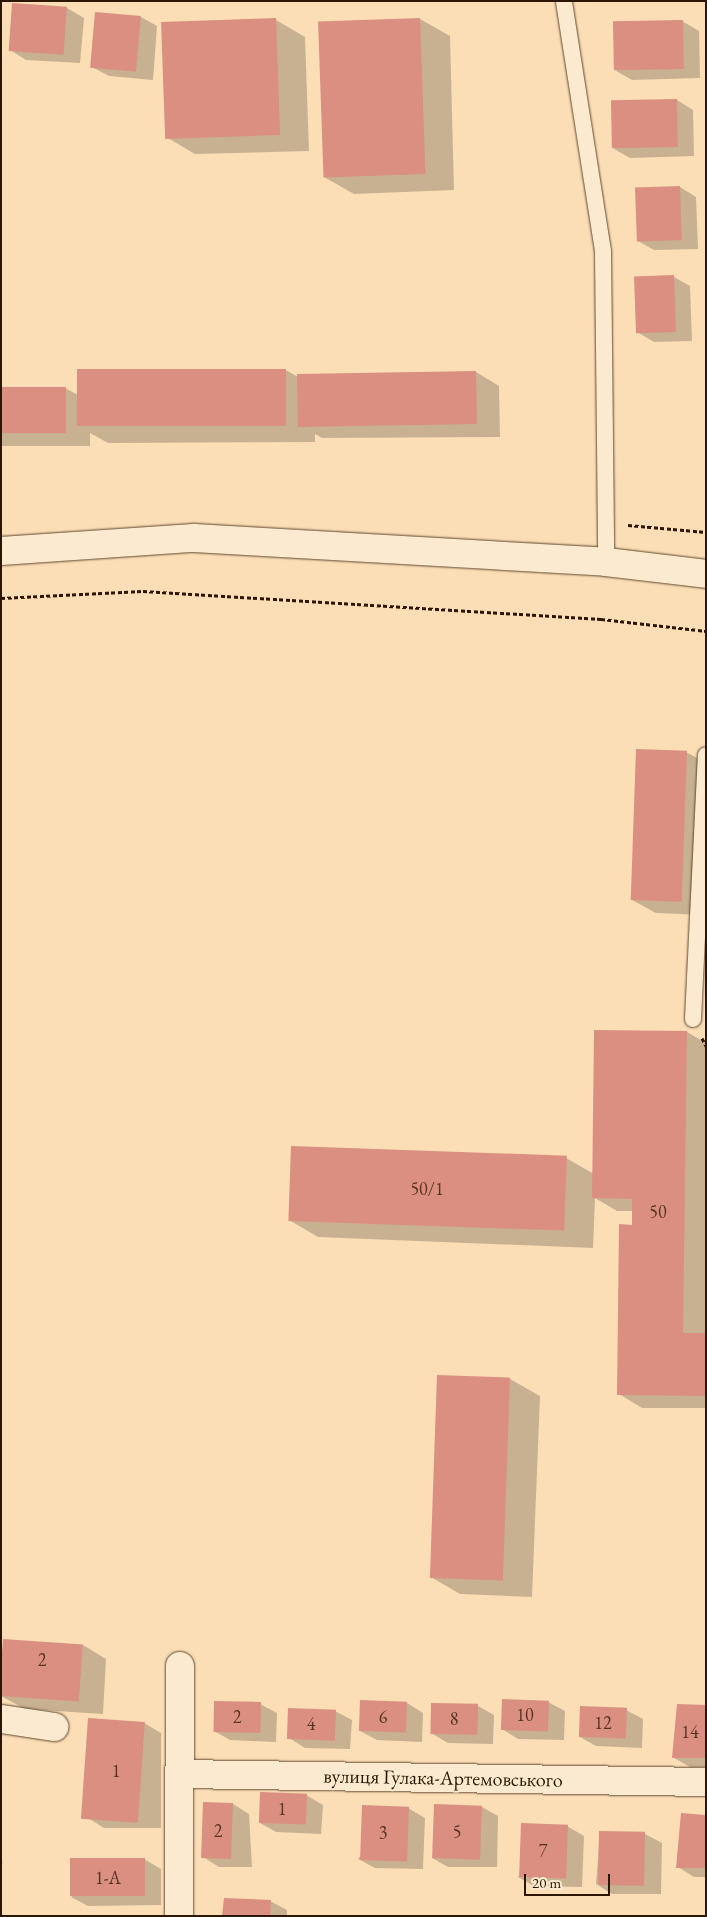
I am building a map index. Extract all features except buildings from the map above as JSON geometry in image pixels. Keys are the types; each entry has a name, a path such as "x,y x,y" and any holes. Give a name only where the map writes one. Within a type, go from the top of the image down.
{"street":[{"path":"1,551 194,538 606,562 706,574"},
{"path":"179,1916 180,1666"},
{"path":"1,1720 54,1727"},
{"name":"вулиця Гулака-Артемовського","path":"180,1774 706,1782"}],"lane":[{"path":"564,2 603,251 606,562"},
{"path":"694,1020 706,754"}],"path":[{"path":"605,523 706,532"},
{"path":"1,598 143,591 601,619 706,631"}]}
